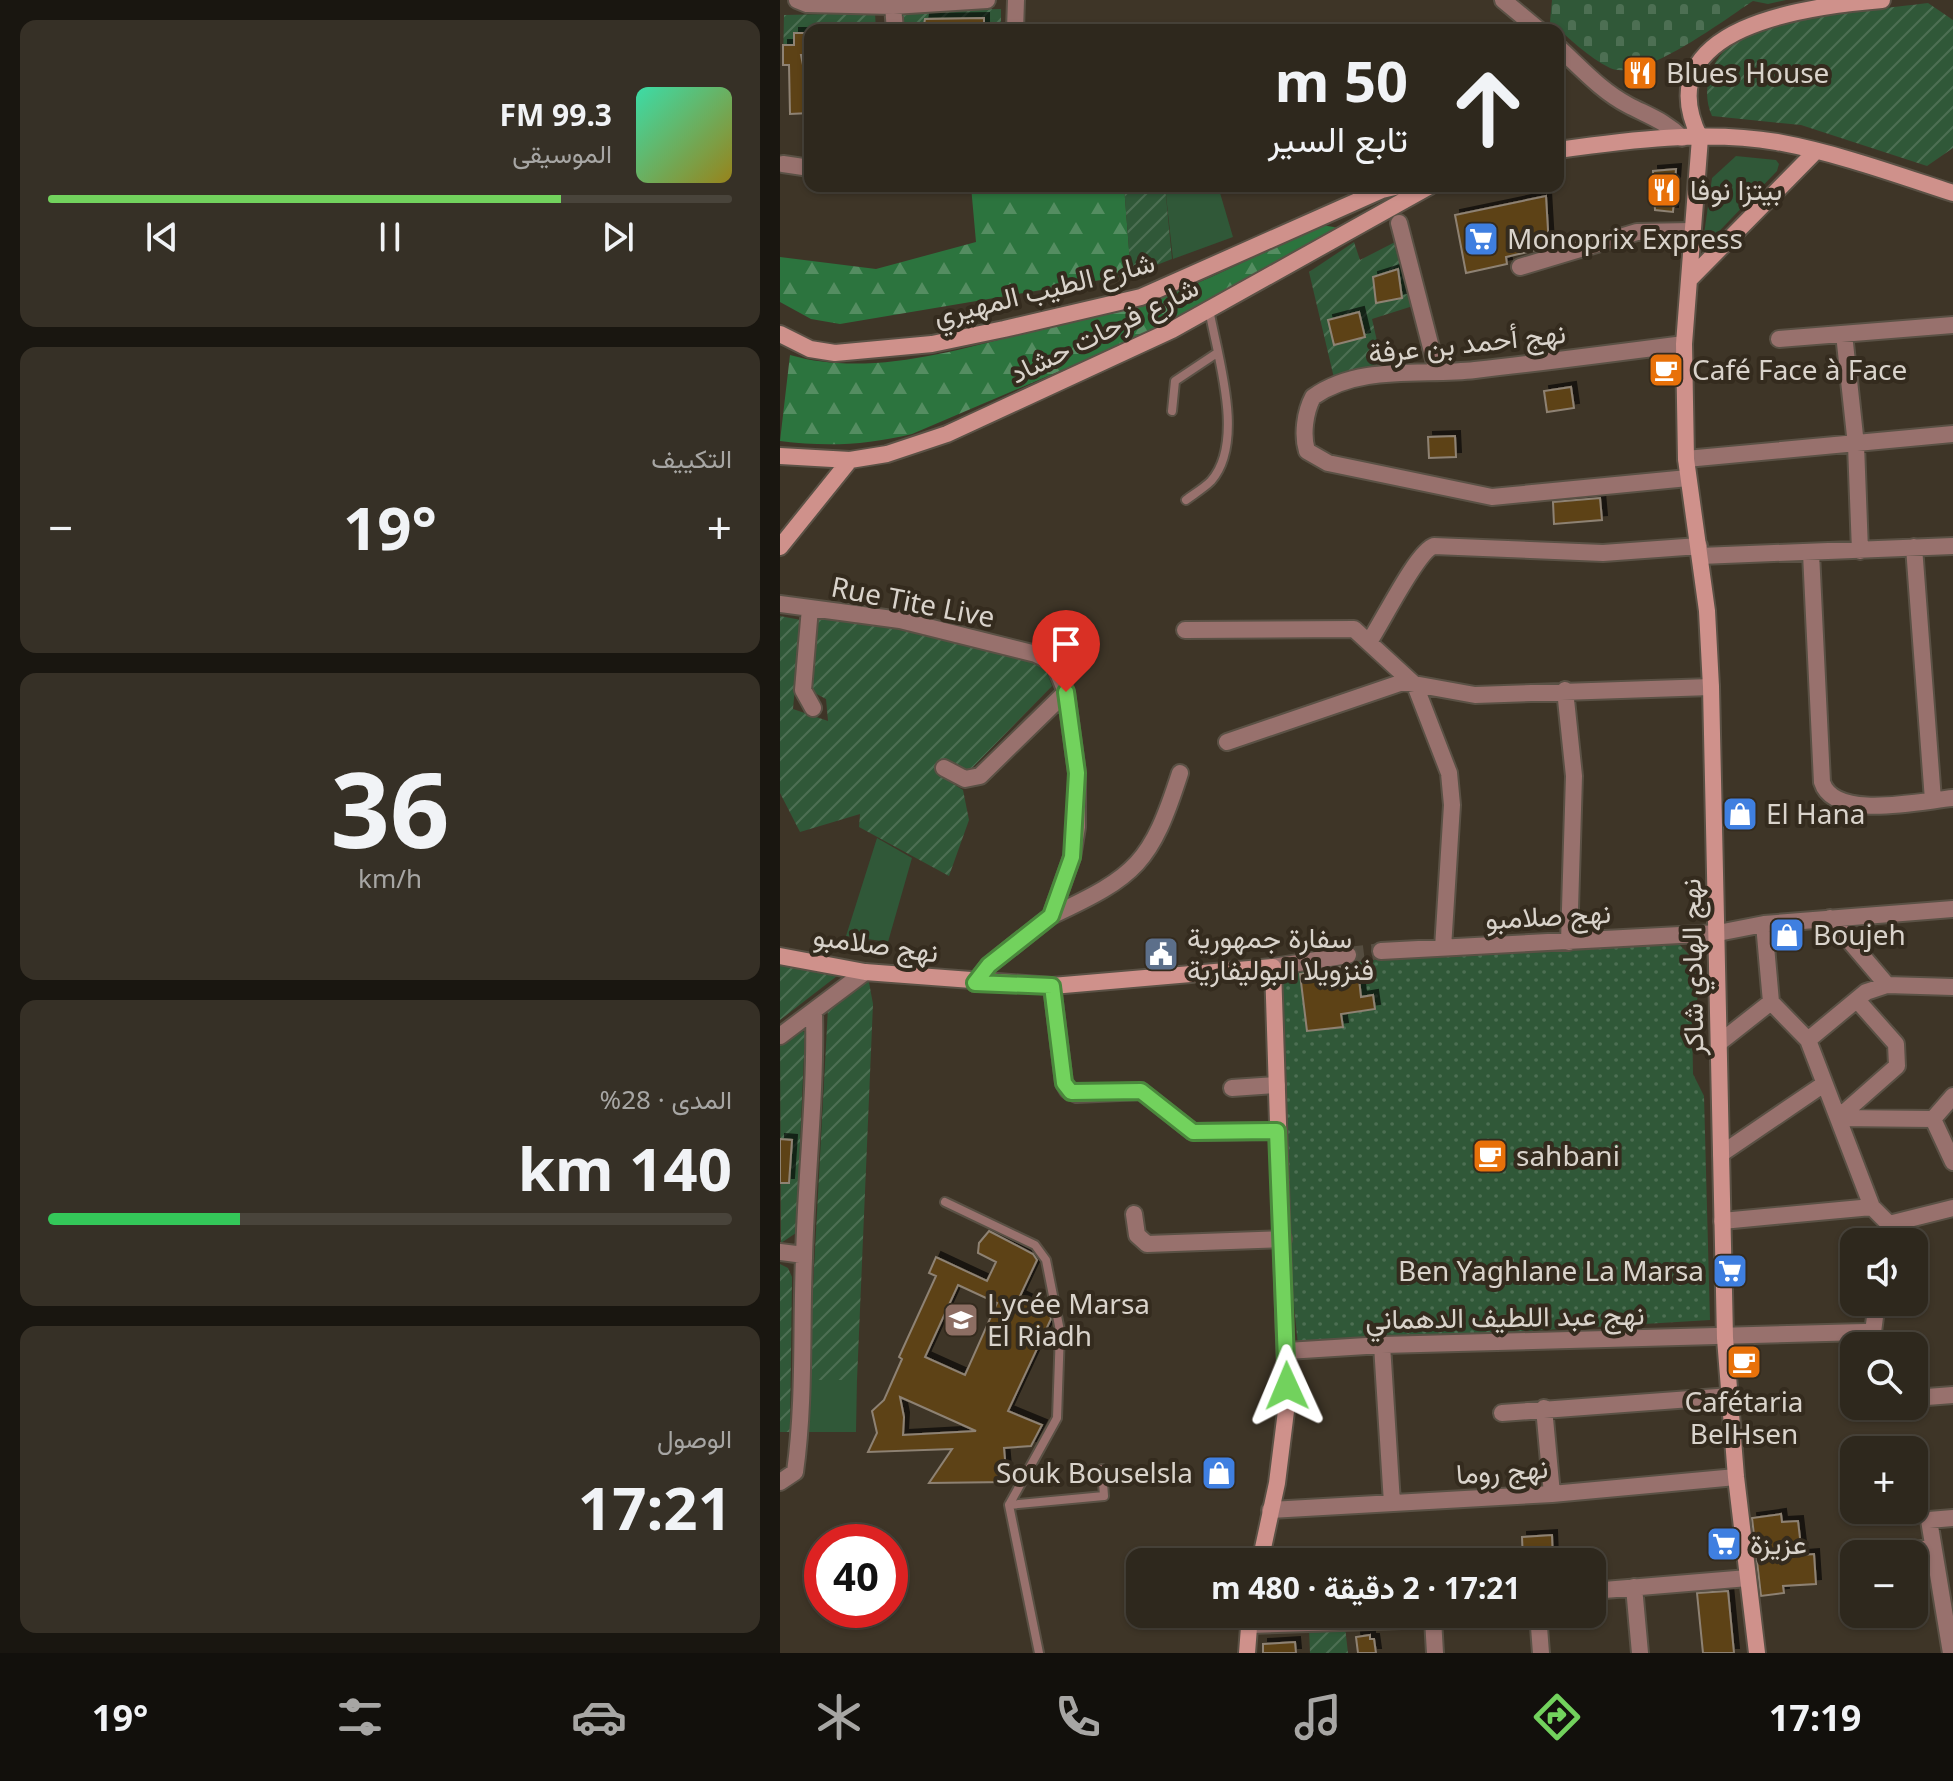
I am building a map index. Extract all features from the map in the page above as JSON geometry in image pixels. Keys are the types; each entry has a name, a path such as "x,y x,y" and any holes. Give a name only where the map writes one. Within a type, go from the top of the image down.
{"street":[{"path":"797,0 807,4 893,6 987,0"},
{"path":"1015,24 1016,0"},
{"path":"1503,0 1527,24"},
{"path":"1700,138 1690,118 1688,90 1695,73 1720,40 1755,22 1882,0"},
{"path":"893,6 894,24"},
{"path":"1564,52 1609,93 1628,106 1659,118 1682,138"},
{"path":"1564,149 1682,138 1776,142 1816,151 1953,193"},
{"name":"نهج الهادي شاكر","path":"1700,138 1684,344 1686,459 1700,551 1711,687 1725,1338 1736,1477 1757,1653"},
{"path":"1689,280 1816,151"},
{"path":"783,164 804,167"},
{"name":"شارع الطيب المهيري","path":"780,334 810,349 835,353 932,344 1141,297 1320,216 1383,192"},
{"name":"شارع فرحات حشاد","path":"780,456 850,460 887,454 947,434 1158,336 1419,192"},
{"path":"1320,216 1367,219"},
{"path":"1399,223 1437,371"},
{"path":"1520,267 1637,232 1692,231"},
{"path":"1779,339 1953,325"},
{"path":"1844,334 1856,445 1860,551"},
{"name":"نهج أحمد بن عرفة","path":"1684,344 1470,371 1385,374 1323,390 1313,397 1307,409 1307,451 1328,463 1492,497 1688,478"},
{"path":"1686,459 1953,434"},
{"path":"780,547 850,460"},
{"path":"1369,642 1391,610 1418,558 1434,546 1603,553 1811,553 1953,546"},
{"path":"1914,547 1933,800"},
{"path":"1811,553 1823,787 1835,799 1853,806 1953,798"},
{"name":"Rue Tite Live","path":"780,604 900,620 1036,654 1054,663 1066,692 1077,773 1077,827 1072,857 1051,916"},
{"path":"810,608 803,690 813,708"},
{"path":"1185,630 1349,629 1369,642 1415,685 1451,785 1443,948"},
{"path":"1227,742 1397,684 1475,695 1711,687"},
{"path":"1565,690 1574,776 1569,942"},
{"path":"944,768 965,779 980,776 1066,692"},
{"path":"975,983 989,965 1051,916 1108,890 1139,863 1161,830 1180,773"},
{"name":"نهج صلامبو","path":"1381,951 1718,933 1764,924 1953,909"},
{"path":"1830,918 1887,985"},
{"path":"1764,924 1771,1002 1808,1040 1872,1207 1889,1224"},
{"name":"نهج صلامبو","path":"780,956 865,972 975,983 1052,986 1273,967 1348,955"},
{"path":"1263,1548 1284,1435 1287,1351 1273,967"},
{"path":"780,1036 865,972"},
{"path":"1808,1040 1866,992 1887,985 1953,987"},
{"path":"1052,986 1064,1083 1068,1090 1077,1094 1141,1091 1182,1126 1201,1134 1277,1131"},
{"path":"1838,1118 1897,1066 1896,1044 1857,1000"},
{"path":"1719,1043 1771,1002"},
{"path":"780,1482 795,1472 801,1412 804,1255 815,1060 814,1013"},
{"path":"1721,1154 1824,1084"},
{"path":"1232,1088 1277,1085"},
{"path":"1838,1118 1933,1119 1953,1096"},
{"path":"1933,1119 1953,1162"},
{"path":"1722,1221 1872,1207"},
{"path":"1889,1224 1953,1208"},
{"path":"1134,1214 1137,1235 1147,1244 1283,1239"},
{"path":"1888,1228 1889,1224"},
{"path":"780,1252 804,1255"},
{"name":"نهج عبد اللطيف الدهماني","path":"1287,1351 1382,1345 1873,1332 1875,1316"},
{"path":"1382,1345 1392,1503"},
{"path":"1928,1397 1953,1395"},
{"path":"1502,1413 1731,1396"},
{"path":"1544,1408 1552,1494"},
{"name":"نهج روما","path":"1270,1510 1552,1494 1736,1477"},
{"path":"1951,1653 1929,1520 1953,1518"},
{"path":"1928,1548 1933,1548"},
{"path":"1606,1590 1748,1578"},
{"path":"1634,1587 1640,1653"},
{"path":"1247,1653 1248,1628"},
{"path":"1433,1628 1435,1653"},
{"path":"1539,1628 1541,1653"}],"lane":[{"path":"1186,500 1210,481 1226,451 1227,415 1209,309"},
{"path":"1172,411 1175,381 1217,353"},
{"path":"945,1202 1035,1245 1046,1260 1060,1331 1057,1418 1009,1505 1039,1653"},
{"path":"1009,1505 1100,1498 1106,1494 1102,1469"}],"green space":[{"path":"1552,0 1786,0 1768,4 1753,1 1683,47 1642,66 1624,70 1610,68 1594,59 1564,34 1564,24 1550,22"},
{"path":"1928,3 1953,20 1953,148 1927,166 1801,125 1712,116 1707,88 1712,69 1730,45 1746,36 1796,21"},
{"path":"1001,9 1001,24 895,24 895,11"},
{"path":"875,13 876,24 804,24 804,65 783,65 784,15"},
{"path":"1736,156 1776,160 1779,164 1777,171 1706,245 1703,241 1712,178"},
{"path":"972,192 1124,192 1131,275 840,324 811,319 780,302 780,257 876,269 976,242"},
{"path":"1124,192 1166,192 1172,259 1131,275"},
{"path":"1166,192 1220,192 1233,237 1173,259"},
{"path":"1322,225 1339,228 1177,321 912,434 846,444 780,441 790,355 822,362 854,364 920,358 1108,314 1189,287"},
{"path":"1399,240 1416,305 1372,319 1382,363 1334,378 1309,272 1354,242 1360,260"},
{"path":"815,615 887,627 1044,664 1052,686 969,771 944,758 936,773 963,790 969,820 949,876 859,827 860,814 800,832 780,793 780,616 801,620 793,709 828,721 826,699 809,690"},
{"path":"877,838 912,858 888,942 846,936"},
{"path":"1677,942 1706,972 1692,1015 1693,1074 1704,1096 1710,1320 1298,1345 1287,1239 1279,970 1441,953"},
{"path":"780,965 837,976 780,1020"},
{"path":"868,977 873,1004 857,1380 808,1380 828,1008"},
{"path":"799,1026 805,1033 796,1233 781,1243 780,1040"},
{"path":"780,1264 788,1268 792,1277 790,1432 780,1432"},
{"path":"808,1380 857,1380 856,1432 807,1432"},
{"path":"1345,1628 1348,1653 1310,1653 1309,1629"}],"building":[{"path":"984,18 984,24 924,24 925,19"},
{"path":"794,33 804,33 804,55 801,55 804,113 790,114 789,65 783,65 783,45 794,45"},
{"name":"بيتزا نوفا","path":"1676,169 1673,212 1655,210 1653,171"},
{"path":"1546,196 1549,247 1506,257 1507,264 1466,273 1455,215"},
{"path":"1398,269 1402,298 1376,303 1373,277"},
{"path":"1359,312 1365,337 1334,345 1328,320"},
{"path":"1571,387 1574,408 1547,412 1544,391"},
{"path":"1455,436 1456,457 1429,458 1428,437"},
{"path":"1600,498 1602,520 1554,524 1553,502"},
{"path":"1340,967 1341,981 1359,979 1361,997 1373,995 1375,1009 1341,1014 1343,1027 1307,1031 1300,974"},
{"path":"780,1139 792,1140 789,1183 780,1183"},
{"path":"989,1231 1033,1254 1037,1260 1020,1296 1049,1310 1051,1319 1008,1411 1042,1425 1031,1446 1004,1448 1007,1482 929,1483 952,1449 868,1452 877,1433 872,1411 884,1400 902,1359 899,1357 936,1276 929,1273 936,1257 987,1281 996,1262 978,1253 979,1243","holes":["958,1285 997,1303 965,1375 925,1357","900,1397 976,1431 903,1435 904,1417"]},
{"path":"1781,1514 1782,1522 1798,1521 1802,1555 1814,1554 1816,1584 1783,1586 1784,1593 1761,1596 1752,1518"},
{"path":"1552,1535 1552,1548 1522,1548 1522,1537"},
{"path":"1728,1591 1734,1653 1703,1653 1697,1593"},
{"path":"1370,1635 1370,1639 1374,1639 1376,1653 1358,1653 1356,1637"},
{"path":"1295,1642 1296,1653 1263,1653 1263,1644"}],"tunnel":[{"path":"1348,955 1381,951"}],"place":[{"name":"Blues House","path":"1640,73"},
{"name":"بيتزا نوفا","path":"1664,190"},
{"name":"Monoprix Express","path":"1481,239"},
{"name":"Café Face à Face","path":"1666,370"},
{"name":"El Hana","path":"1740,814"},
{"name":"Boujeh","path":"1787,935"},
{"name":"سفارة جمهورية فنزويلا البوليفارية","path":"1161,954"},
{"name":"sahbani","path":"1490,1156"},
{"name":"Ben Yaghlane La Marsa","path":"1730,1271"},
{"name":"Lycée Marsa El Riadh","path":"961,1320"},
{"name":"Cafétaria BelHsen","path":"1744,1362"},
{"name":"Souk Bouselsla","path":"1219,1473"},
{"name":"عزيزة","path":"1724,1544"}],"route":[{"path":"1066,692 1077,773 1077,827 1072,857 1051,916 1028,931 989,965 975,983 1052,986 1064,1083 1071,1092 1141,1091 1182,1126 1201,1134 1277,1131 1287,1386"}]}
